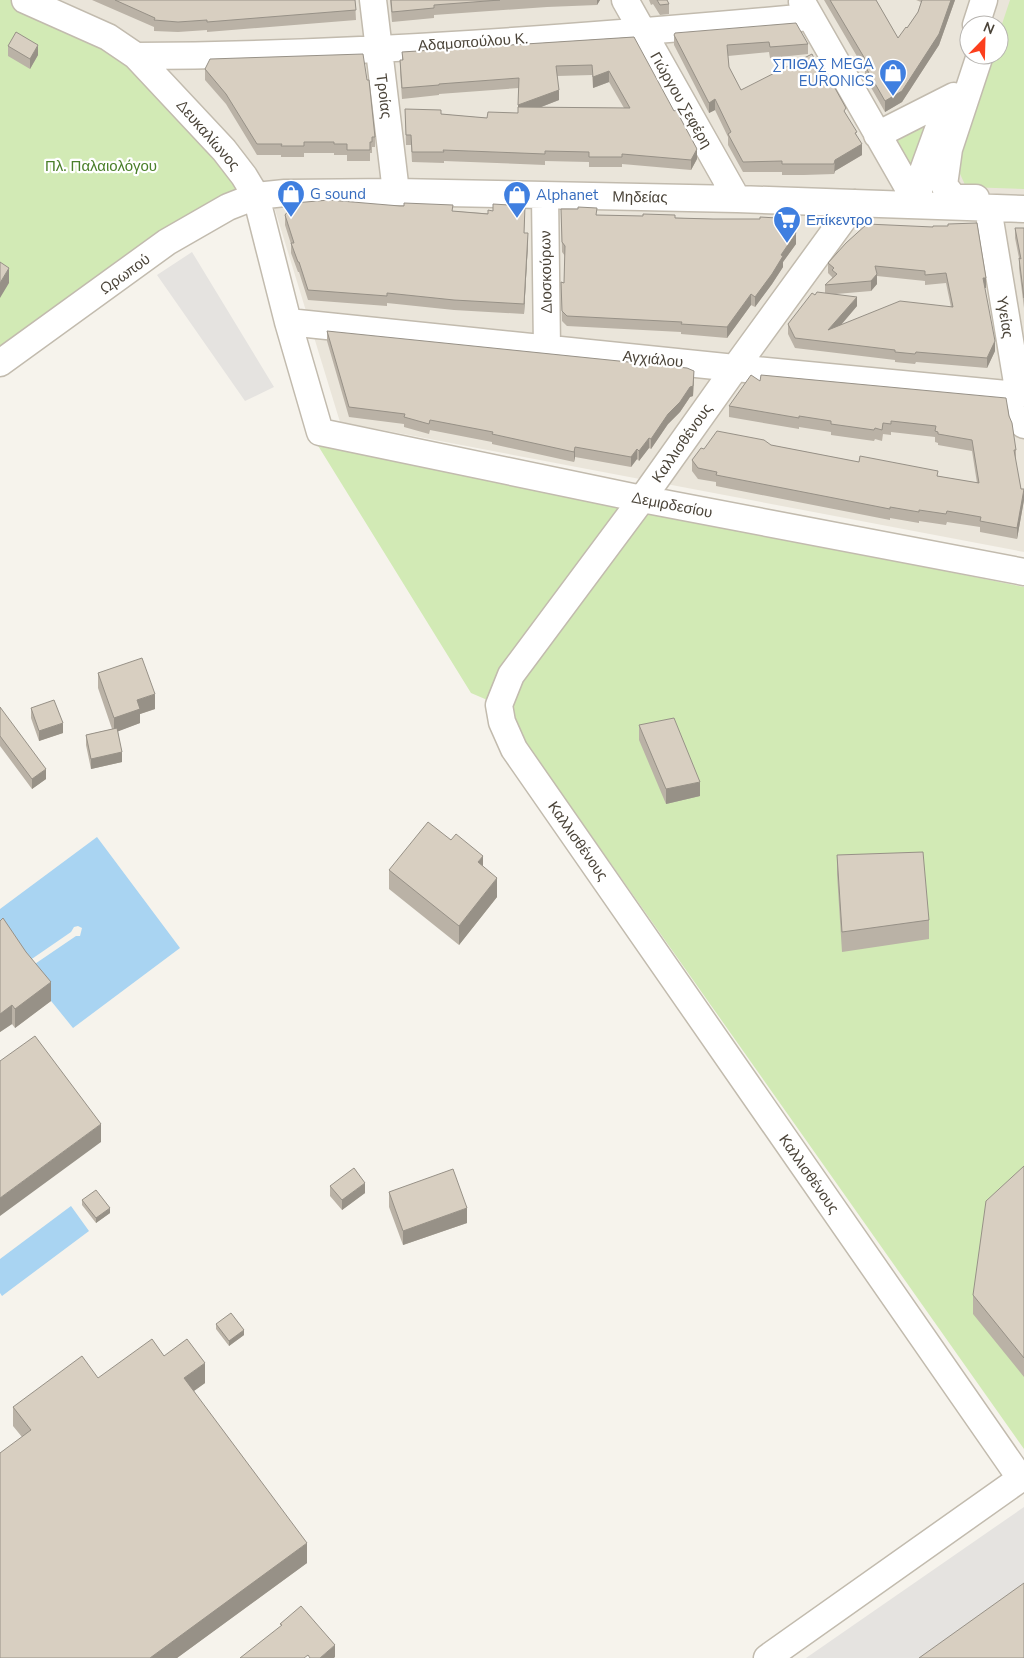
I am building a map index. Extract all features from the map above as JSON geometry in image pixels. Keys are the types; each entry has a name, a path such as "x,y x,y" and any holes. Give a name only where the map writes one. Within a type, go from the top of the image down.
{"street":[{"name":"Δευκαλίωνος","path":"25,0 108,37 136,56 224,150 244,176 256,196 288,322 320,432"},
{"name":"Τροίας","path":"373,0 396,192"},
{"name":"Γιώργου Σεφέρη","path":"625,0 737,199"},
{"path":"979,15 984,0"},
{"path":"993,15 998,0"},
{"name":"Αδαμοπούλου Κ.","path":"136,56 378,48 642,32 806,9"},
{"path":"806,9 918,205 932,185 955,121 954,96 964,65"},
{"path":"977,65 949,149 944,185 954,198 1024,200"},
{"path":"877,136 954,96"},
{"name":"Μηδείας","path":"256,196 285,193 396,192 737,199 1024,209"},
{"name":"Ωρωπού","path":"0,363 167,242 228,207 256,196"},
{"name":"Διοσκούρων","path":"545,196 547,348"},
{"name":"Καλλισθένους","path":"855,203 642,500 511,675 499,705 502,722 514,749 1022,1477"},
{"name":"Υγείας","path":"988,208 1024,425"},
{"name":"Αγχιάλου","path":"288,322 1018,395"},
{"name":"Δεμιρδεσίου","path":"320,432 642,500 1024,572"},
{"path":"767,1658 1022,1477"}],"shaded area":[{"path":"3,0 1024,0 1024,552 340,422 272,200"},
{"path":"192,252 274,387 245,401 157,275"},
{"path":"1024,1507 1024,1596 938,1658 806,1658"}],"green space":[{"name":"Πλ. Παλαιολόγου","path":"0,0 25,0 108,37 256,196 0,363"},
{"path":"1010,0 1024,0 1024,189 966,187 956,165 989,65 1009,65 1009,15 1005,15"},
{"path":"932,115 914,180 891,140"},
{"path":"317,444 1024,587 1024,1449 499,705 471,693"}],"water":[{"path":"97,837 180,948 73,1028 26,970 76,936 80,936 82,928 74,927 71,932 23,965 0,932 0,909"},
{"path":"71,1206 89,1231 2,1296 0,1293 0,1259"}],"building":[{"path":"115,0 355,0 356,10 207,22 207,20 178,22 154,20 155,18"},
{"path":"391,0 500,0 434,5 434,8 392,12"},
{"path":"657,0 667,0 669,4 660,5"},
{"path":"830,0 876,0 898,38 918,12 922,0 951,0 939,34 902,91 885,101 865,66 868,64"},
{"path":"796,23 808,44 770,47 769,42 727,45 729,67 741,90 812,54 827,84 831,81 846,108 844,111 862,144 835,160 834,164 782,164 782,161 743,162 728,134 731,132 715,99 709,103 674,35 675,33"},
{"path":"16,32 38,45 30,59 8,46"},
{"path":"634,37 697,149 691,160 622,154 622,157 589,157 589,152 545,151 545,154 443,150 444,152 412,152 411,135 406,135 405,109 441,110 441,114 487,118 488,112 518,113 518,107 630,108 609,71 593,77 592,65 556,66 559,90 518,105 519,78 402,88 400,60 403,60 402,52"},
{"path":"363,54 367,80 369,80 375,137 372,137 372,142 370,142 370,150 347,150 347,144 334,144 334,142 304,142 304,146 257,144 226,94 205,69 210,59"},
{"path":"329,200 400,206 404,206 404,203 453,205 452,211 488,214 488,210 493,211 493,204 525,206 524,233 528,233 524,304 454,300 387,293 387,296 308,290 291,243 294,243 285,215 294,203"},
{"path":"578,207 597,208 596,215 675,215 675,218 713,219 777,218 777,220 788,221 796,233 781,255 783,256 772,274 755,297 751,294 727,327 681,324 682,322 567,316 562,311 561,282 564,283 565,246 562,242 561,209 578,209"},
{"path":"977,223 986,278 983,278 995,341 987,358 895,352 895,350 795,338 788,324 812,293 815,295 817,292 857,297 828,330 900,301 953,307 946,273 925,275 925,271 875,266 877,274 871,281 825,285 837,274 828,263 867,224 933,227 948,226 948,224"},
{"path":"1015,228 1024,228 1024,298 1019,258 1021,259"},
{"path":"0,262 9,268 0,283"},
{"path":"327,331 687,368 694,371 693,386 690,387 680,402 668,414 651,439 649,438 639,451 637,449 631,457 575,447 574,452 492,434 493,432 430,420 429,424 404,417 405,414 349,407"},
{"path":"751,375 760,381 761,375 1006,398 1012,423 1016,450 1014,450 1021,489 1024,489 1017,528 980,521 981,517 947,511 946,514 890,507 890,509 716,475 717,472 698,468 692,460 701,448 704,449 717,431 764,440 771,445 859,462 860,456 938,471 937,476 979,483 972,440 938,434 935,431 936,426 891,421 891,424 883,423 882,430 875,428 874,430 831,424 831,421 799,416 799,418 729,406"},
{"path":"142,658 155,694 137,700 140,709 114,718 98,673"},
{"path":"54,700 63,723 39,731 31,708"},
{"path":"0,707 46,769 32,779 0,736"},
{"path":"674,718 700,782 666,789 639,725"},
{"path":"117,728 122,752 91,759 86,735"},
{"path":"428,822 451,840 456,834 483,856 478,862 497,878 459,926 389,870"},
{"path":"923,852 929,920 842,932 837,855"},
{"path":"3,918 26,952 51,982 15,1009 12,1005 0,1014 0,921"},
{"path":"35,1036 101,1124 0,1198 0,1061"},
{"path":"1024,1166 1024,1358 973,1295 986,1201"},
{"path":"354,1168 365,1183 342,1200 330,1186"},
{"path":"453,1169 467,1208 403,1231 389,1192"},
{"path":"96,1190 110,1208 96,1218 82,1200"},
{"path":"231,1313 244,1330 229,1341 216,1324"},
{"path":"152,1339 164,1356 187,1339 205,1363 184,1378 307,1543 150,1658 0,1658 0,1453 31,1430 13,1407 82,1356 98,1378"},
{"path":"1024,1583 1024,1658 919,1658"},
{"path":"301,1606 335,1645 320,1658 310,1658 308,1655 304,1658 240,1658 282,1625 280,1624"}],"place":[{"name":"ΣΠΙΘΑΣ MEGA EURONICS","path":"893,97"},
{"name":"G sound","path":"291,218"},
{"name":"Alphanet","path":"517,219"},
{"name":"Επίκεντρο","path":"787,244"}]}
